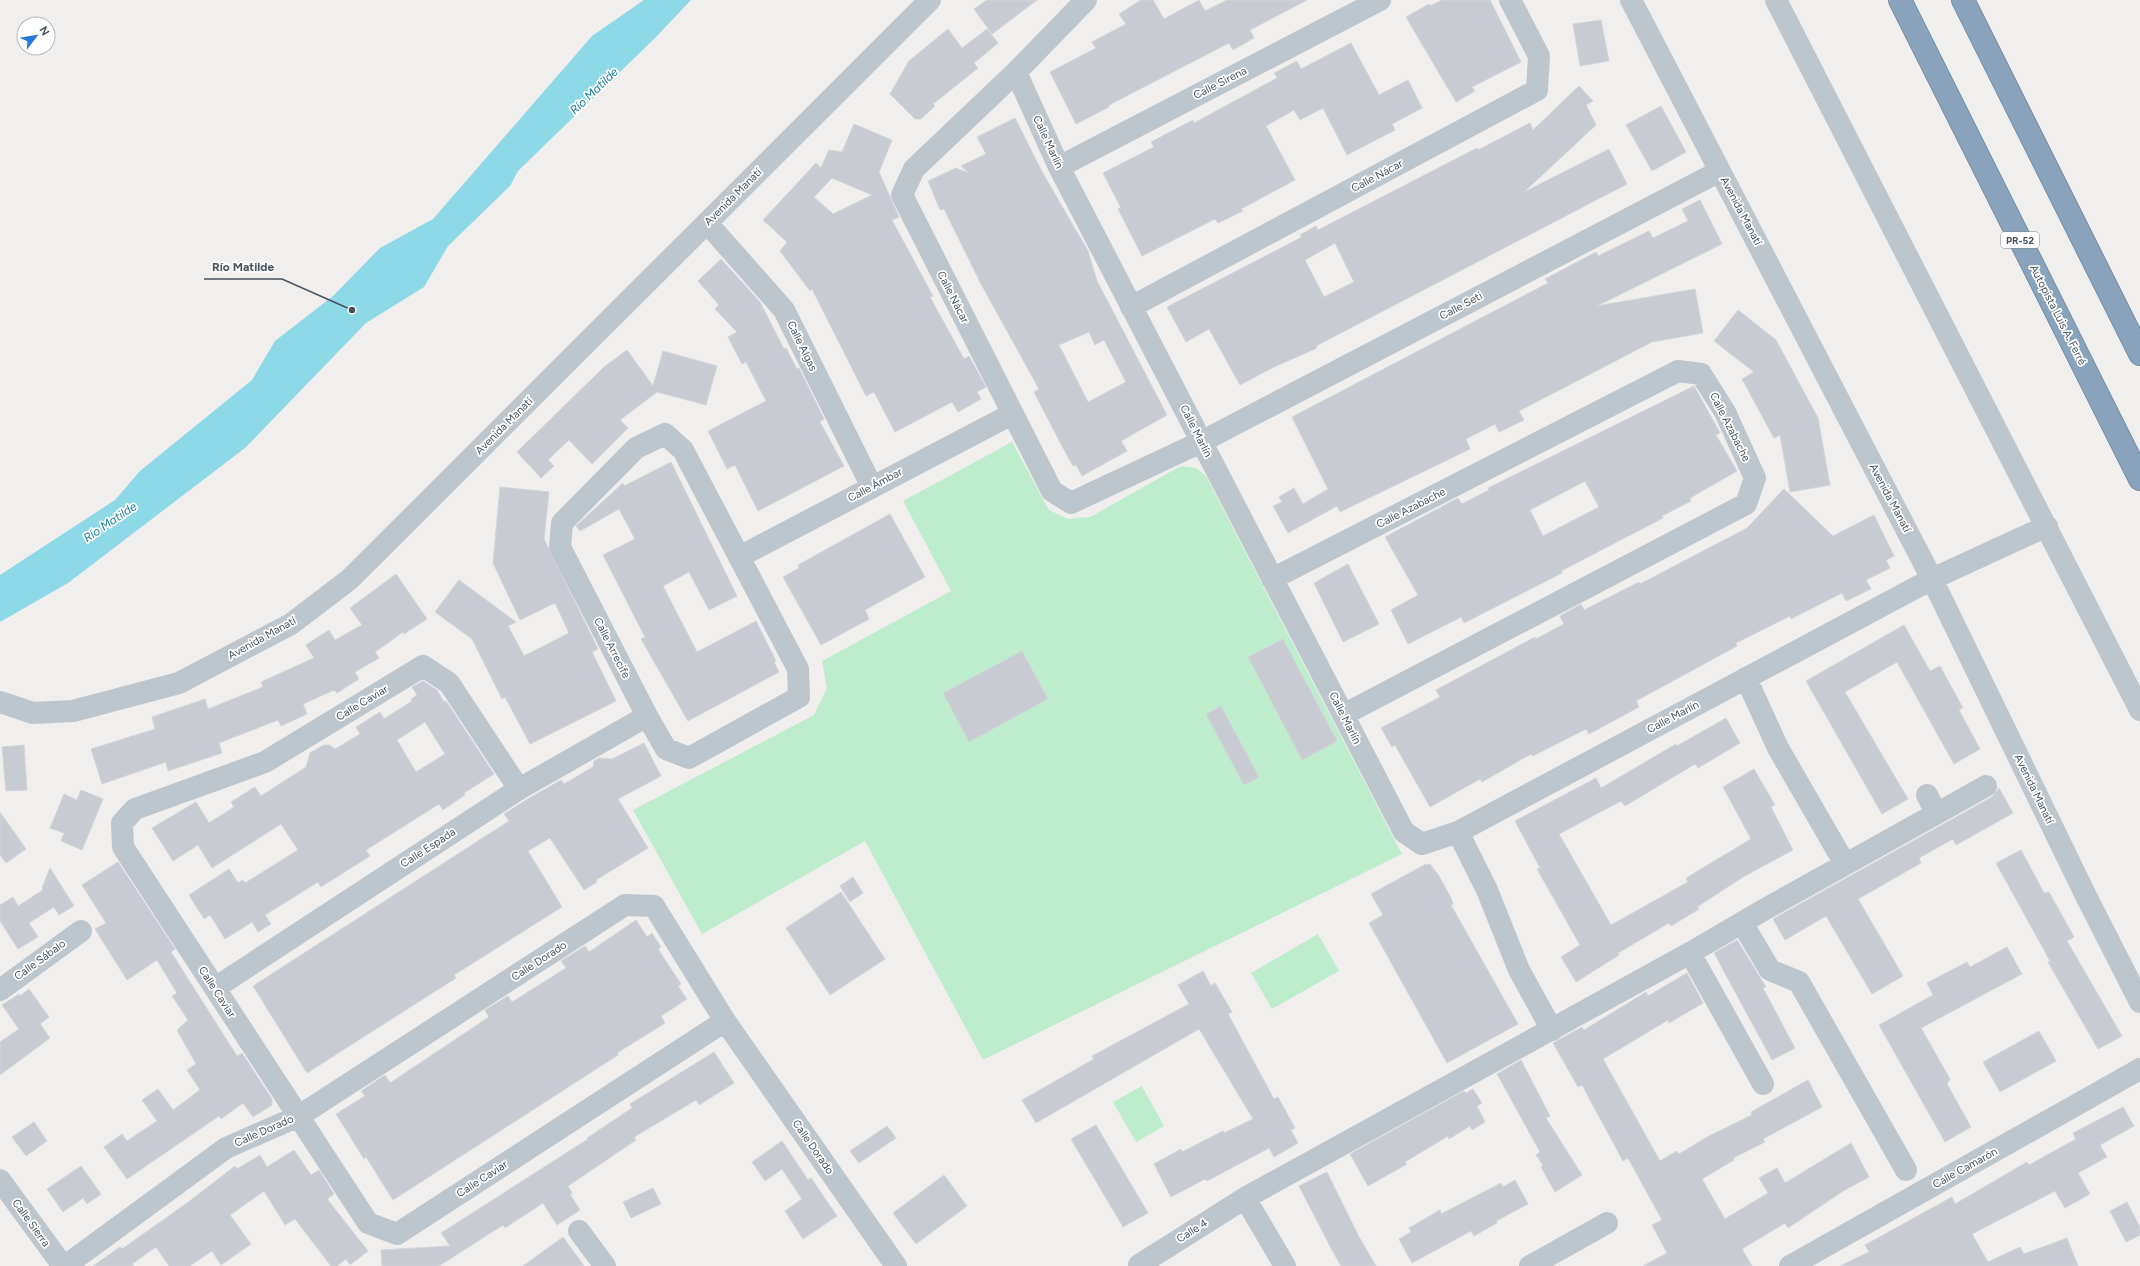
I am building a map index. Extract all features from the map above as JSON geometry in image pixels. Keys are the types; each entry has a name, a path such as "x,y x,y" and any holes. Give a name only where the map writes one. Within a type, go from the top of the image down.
{"highway":[{"name":"Autopista Luis A. Ferré","path":"1900,0 2140,479"},
{"path":"1963,0 2140,354"}],"street":[{"name":"Avenida Manatí","path":"0,702 33,713 73,711 179,683 291,624 350,579 930,0"},
{"name":"Calle Nácar","path":"1086,0 1016,72 914,169 902,195 1052,491 1071,503 1201,442"},
{"name":"Calle Sirena","path":"1059,167 1380,0"},
{"name":"Calle Nácar","path":"1132,307 1537,90 1539,56 1510,0"},
{"name":"Avenida Manatí","path":"1630,0 1932,579 2086,896 2140,1002"},
{"path":"1776,0 2140,710"},
{"name":"Calle Marlín","path":"1016,72 1059,167 1404,832 1422,844 1458,832 1932,579 2047,526"},
{"name":"Calle Seti","path":"1201,442 1720,171"},
{"name":"Calle Algas","path":"707,223 784,310 872,487"},
{"name":"Calle Azabache","path":"1272,579 1678,371 1701,374 1725,412 1755,478 1746,504 1343,715"},
{"name":"Calle Ámbar","path":"739,556 1012,414"},
{"name":"Calle Arrecife","path":"665,434 683,450 739,556 798,669 799,697 689,758 666,749 647,716 560,547 562,523 636,448 665,434"},
{"name":"Calle Caviar","path":"519,789 449,683 423,666 265,762 135,809 122,823 123,847 368,1223 397,1234 725,1022"},
{"path":"1746,678 1778,748 1846,864"},
{"name":"Calle Espada","path":"215,988 519,789 647,716"},
{"name":"Calle 4","path":"1138,1265 1245,1198 1552,1030 1846,864 1932,804 1986,786"},
{"path":"1458,832 1487,890 1520,970 1552,1030"},
{"name":"Calle Dorado","path":"64,1266 226,1148 299,1116 625,905 654,906 725,1022 896,1266"},
{"path":"1742,923 1770,970 1799,982 1906,1170"},
{"name":"Calle Sábalo","path":"0,990 80,931"},
{"path":"1690,953 1762,1084"},
{"name":"Calle Camarón","path":"1790,1266 2140,1069"},
{"name":"Calle Sierra","path":"0,1180 64,1266"},
{"path":"1245,1198 1285,1266"},
{"path":"1530,1266 1607,1223"},
{"path":"579,1231 605,1266"}],"green space":[{"path":"1012,442 1049,510 1068,519 1090,517 1181,466 1196,468 1206,476 1402,854 983,1060 865,841 702,934 633,810 814,715 827,688 822,661 951,591 903,501"},
{"path":"1318,934 1339,971 1272,1009 1251,973"},
{"path":"1142,1086 1164,1126 1136,1142 1113,1102"}],"water":[{"name":"Río Matilde","path":"644,0 691,0 656,37 518,171 510,186 448,246 424,287 366,323 245,448 68,583 0,622 0,575 115,500 140,471 252,380 275,341 333,296 380,248 433,219 592,36"}],"building":[{"path":"987,0 1037,0 992,34 974,9"},
{"path":"1141,0 1153,0 1164,19 1199,0 1205,11 1227,0 1307,0 1250,30 1254,38 1233,50 1229,43 1109,105 1109,107 1076,124 1050,72 1096,48 1092,42 1126,24 1119,14"},
{"path":"1442,0 1490,0 1521,62 1472,87 1475,91 1456,102 1406,17 1429,4 1430,6"},
{"path":"1601,20 1609,61 1580,66 1573,24"},
{"path":"948,29 962,48 987,29 998,43 974,63 978,68 933,104 935,106 921,119 915,119 890,94 909,61"},
{"path":"1351,43 1379,95 1408,80 1422,108 1392,124 1395,130 1347,155 1323,108 1300,120 1294,110 1266,126 1295,180 1241,209 1243,211 1218,223 1215,219 1142,256 1118,209 1121,208 1103,173 1154,147 1151,142 1193,120 1194,123 1277,78 1274,73 1297,61 1301,69"},
{"path":"1579,86 1593,101 1586,105 1596,125 1524,192 1609,149 1627,184 1316,346 1317,348 1274,367 1240,385 1209,329 1186,342 1167,307 1302,237 1300,235 1316,226 1318,230 1477,148 1478,150 1530,123 1533,130","holes":["1335,243 1354,282 1324,297 1305,260"]},
{"path":"1661,106 1686,152 1652,171 1626,125"},
{"path":"1015,118 1041,170 1088,251 1097,281 1167,415 1121,441 1127,451 1082,476 1076,465 1073,466 1062,446 1034,392 1039,389 981,284 944,209 940,210 928,181 956,168 969,173 961,166 986,154 977,137","holes":["1089,332 1095,345 1104,340 1126,382 1088,402 1059,345"]},
{"path":"854,124 892,140 879,172 899,217 892,220 933,296 930,297 964,359 969,356 986,387 977,392 981,399 958,412 952,402 895,432 874,392 866,396 812,289 810,291 780,251 787,242 763,220 816,163 821,168 829,150 842,152","holes":["832,178 872,195 833,214 814,197"]},
{"path":"1700,200 1722,244 1597,306 1695,289 1703,333 1652,342 1519,411 1524,420 1499,432 1495,424 1466,439 1470,449 1340,512 1337,506 1288,533 1273,506 1282,502 1279,497 1294,488 1303,504 1328,489 1292,417 1548,283 1545,279 1596,252 1598,256 1649,231 1653,238 1688,221 1682,209"},
{"path":"721,259 760,302 784,349 786,348 797,369 799,368 824,419 820,422 844,466 758,511 735,465 727,469 708,431 766,401 746,362 742,364 728,337 737,332 715,309 719,305 698,281"},
{"path":"1738,310 1776,340 1818,418 1830,485 1790,492 1780,435 1774,438 1742,379 1754,372 1714,341"},
{"path":"627,350 653,386 663,351 717,366 706,405 657,392 620,420 628,428 592,464 569,440 548,460 554,466 541,478 517,452 604,367"},
{"path":"1694,386 1720,433 1716,435 1737,471 1690,498 1691,501 1662,516 1663,518 1561,571 1562,573 1464,623 1461,617 1408,644 1391,610 1418,595 1385,537 1458,498 1462,504 1489,490 1488,488","holes":["1585,481 1599,507 1543,536 1530,510"]},
{"path":"671,462 737,596 709,610 689,572 663,586 697,652 756,621 776,661 774,662 779,672 688,721 641,639 645,637 603,555 635,539 619,509 580,531 576,526 623,483 624,486"},
{"path":"500,487 549,492 544,539 598,649 592,652 616,701 530,744 505,697 502,699 472,639 435,612 459,580 516,622 508,626 524,656 569,633 555,603 520,620 493,563"},
{"path":"1784,489 1833,536 1874,515 1894,556 1886,560 1890,568 1866,580 1871,589 1846,601 1842,593 1791,619 1790,616 1736,643 1737,646 1636,701 1639,707 1589,734 1586,729 1533,756 1531,754 1482,782 1480,779 1430,807 1395,745 1392,747 1381,728 1440,697 1436,690 1535,637 1536,639 1564,624 1560,616 1581,604 1584,610 1639,582 1640,584 1747,528"},
{"path":"890,514 925,577 865,610 869,619 821,645 783,577 799,568 798,565"},
{"path":"1348,564 1379,624 1343,642 1314,583"},
{"path":"396,574 427,619 404,634 403,632 375,652 379,658 355,672 359,679 337,693 334,690 303,704 307,714 281,726 278,720 219,743 222,753 168,771 166,762 102,784 91,749 155,729 152,717 205,699 208,709 263,687 261,682 314,658 306,645 329,630 335,640 362,625 350,608"},
{"path":"1904,625 1930,671 1940,666 1963,708 1959,710 1980,749 1954,764 1897,662 1845,692 1908,799 1882,814 1806,681"},
{"path":"1283,639 1337,741 1302,760 1248,657"},
{"path":"1022,651 1048,699 969,742 943,693"},
{"path":"423,681 437,690 444,702 446,701 494,774 464,793 465,795 443,810 439,804 366,850 370,856 321,887 318,882 265,915 271,924 258,932 252,922 225,939 210,915 204,919 189,895 229,869 238,883 243,880 245,883 298,850 281,824 212,868 198,845 173,861 152,828 196,802 209,823 234,807 231,802 255,787 261,796 306,767 310,753 324,745 330,745 335,749 360,734 356,727 380,712 384,719 412,701 411,699 417,695 412,687","holes":["425,722 445,754 416,772 397,740"]},
{"path":"1221,706 1259,777 1244,785 1206,714"},
{"path":"1726,718 1740,743 1698,768 1695,764 1625,806 1621,801 1559,834 1611,925 1688,882 1686,878 1751,839 1723,787 1754,769 1775,805 1771,807 1793,850 1743,877 1697,907 1699,909 1671,926 1669,923 1618,953 1619,955 1576,982 1561,957 1580,945 1537,869 1540,868 1515,821 1596,778 1601,788 1676,744 1677,746"},
{"path":"644,743 661,776 618,799 648,848 596,880 597,882 584,890 550,838 528,851 562,907 454,975 456,978 307,1073 253,986 509,821 504,814 526,800 561,780 564,784 593,767 594,761 599,758 612,759"},
{"path":"24,745 27,790 6,791 2,747"},
{"path":"1999,788 2013,813 1956,845 1953,839 1919,858 1921,863 1858,899 1903,976 1872,994 1826,916 1785,940 1773,919 1992,797"},
{"path":"81,790 103,799 82,850 61,841 64,833 50,828 64,794 77,800"},
{"path":"0,812 26,849 6,863 0,855"},
{"path":"2021,850 2044,893 2049,892 2074,937 2067,941 2122,1036 2098,1049 2048,962 2050,961 1996,863"},
{"path":"118,862 175,949 171,952 237,1056 242,1053 272,1099 272,1105 253,1117 243,1103 221,1119 219,1116 127,1179 104,1147 122,1134 127,1141 157,1121 142,1100 158,1089 173,1110 200,1090 187,1070 196,1064 177,1030 188,1020 172,996 177,993 157,960 127,980 95,929 106,923 82,885"},
{"path":"1426,864 1430,864 1439,876 1451,898 1453,904 1451,905 1518,1024 1447,1063 1369,923 1383,915 1371,894"},
{"path":"50,868 74,906 59,915 54,907 29,923 38,937 18,949 0,921 0,905 13,897 18,906 43,890 42,888"},
{"path":"853,877 863,893 850,902 840,886"},
{"path":"841,892 885,959 830,995 786,928"},
{"path":"636,920 647,937 652,933 661,947 658,949 681,984 678,986 687,999 661,1016 665,1023 393,1200 366,1157 364,1159 336,1114 365,1096 361,1091 385,1075 390,1083 489,1017 485,1010 508,996 512,1002 566,968 561,961 585,946 589,952"},
{"path":"1737,940 1766,987 1763,988 1795,1048 1772,1060 1714,953"},
{"path":"2007,947 2022,974 1921,1028 1950,1079 1947,1084 1971,1127 1945,1142 1879,1025 1933,995 1927,983 1967,962 1970,967"},
{"path":"1203,971 1211,986 1215,983 1232,1012 1228,1014 1274,1099 1278,1097 1295,1128 1291,1130 1298,1143 1274,1157 1269,1148 1207,1181 1205,1179 1171,1197 1154,1164 1181,1149 1182,1152 1223,1131 1224,1133 1253,1119 1199,1029 1036,1123 1022,1100 1094,1059 1092,1056 1189,1004 1178,985"},
{"path":"1687,973 1703,1003 1669,1023 1668,1020 1603,1059 1660,1161 1677,1151 1679,1154 1707,1137 1752,1115 1751,1112 1808,1080 1822,1107 1763,1139 1765,1142 1733,1158 1734,1160 1702,1179 1725,1219 1768,1193 1759,1178 1777,1168 1785,1183 1851,1143 1869,1177 1843,1191 1788,1228 1785,1223 1742,1249 1752,1266 1643,1266 1667,1253 1652,1225 1662,1220 1628,1158 1623,1161 1582,1085 1578,1087 1553,1043 1582,1027 1584,1030 1646,992 1648,996"},
{"path":"29,989 49,1017 40,1024 50,1038 0,1075 0,1042 19,1029 2,1005 19,994 20,996"},
{"path":"2039,1031 2056,1061 2000,1092 1983,1062"},
{"path":"714,1052 734,1083 699,1105 696,1100 634,1137 636,1140 568,1186 572,1193 570,1194 580,1210 557,1225 543,1203 505,1228 503,1225 439,1266 382,1266 381,1250 450,1246 441,1233 588,1139 587,1138 632,1108 630,1104"},
{"path":"1521,1060 1550,1116 1546,1118 1582,1175 1555,1192 1541,1167 1543,1165 1536,1155 1540,1152 1497,1074"},
{"path":"1473,1089 1482,1103 1477,1106 1485,1122 1472,1130 1470,1126 1449,1139 1448,1136 1405,1162 1407,1164 1368,1186 1350,1154 1464,1091 1466,1093"},
{"path":"2123,1107 2134,1126 2100,1145 2107,1157 2078,1173 2090,1194 2065,1208 2055,1191 1972,1234 1988,1262 2020,1247 2024,1254 2067,1238 2078,1266 1840,1266 1869,1252 1865,1245 1952,1197 1955,1204 2027,1162 2029,1165 2076,1139 2073,1133"},
{"path":"34,1122 47,1141 26,1156 12,1137"},
{"path":"1096,1125 1148,1213 1123,1227 1071,1139"},
{"path":"887,1126 896,1138 859,1163 850,1151"},
{"path":"782,1141 808,1180 811,1178 837,1216 803,1239 785,1211 802,1199 782,1169 765,1181 752,1162"},
{"path":"294,1150 311,1175 319,1170 334,1194 327,1199 368,1251 350,1265 346,1259 337,1266 331,1266 295,1219 285,1225 264,1191 230,1215 251,1244 221,1265 212,1251 190,1266 169,1266 156,1247 132,1264 134,1266 93,1266 120,1247 122,1249 187,1203 235,1166 237,1169 260,1155 267,1167"},
{"path":"81,1166 101,1194 87,1204 83,1198 63,1212 47,1189"},
{"path":"1327,1172 1358,1235 1376,1266 1341,1266 1332,1250 1299,1186"},
{"path":"944,1175 967,1206 916,1244 893,1213"},
{"path":"1515,1180 1528,1204 1496,1221 1497,1223 1474,1236 1471,1231 1412,1263 1399,1239 1411,1232 1409,1228 1440,1210 1441,1214 1501,1183 1503,1187"},
{"path":"653,1188 661,1204 631,1218 623,1202"},
{"path":"2127,1202 2140,1227 2140,1235 2126,1242 2110,1211"},
{"path":"563,1237 584,1266 523,1266"}],"place":[{"name":"Río Matilde","path":"352,310"}]}
